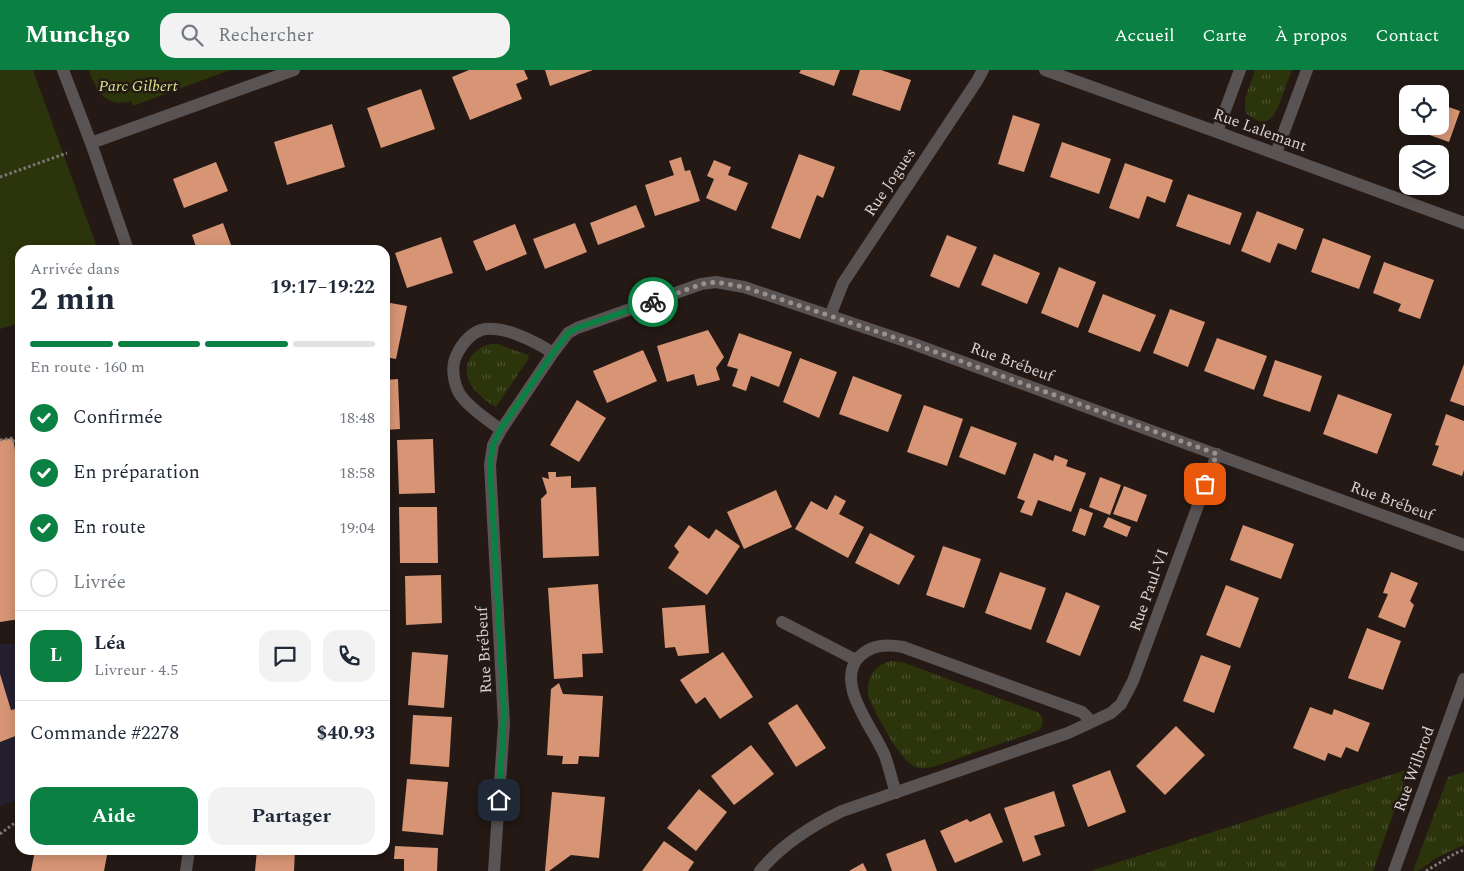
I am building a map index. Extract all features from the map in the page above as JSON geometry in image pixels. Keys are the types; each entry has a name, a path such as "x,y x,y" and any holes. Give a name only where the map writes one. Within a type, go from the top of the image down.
{"street":[{"path":"62,70 91,143 126,245"},
{"path":"91,143 294,70"},
{"name":"Rue Jogues","path":"830,316 843,282 983,70"},
{"name":"Rue Lalemant","path":"1045,70 1464,223"},
{"path":"1218,132 1240,70"},
{"path":"1276,153 1307,70"},
{"name":"Rue Brébeuf","path":"494,871 504,724 490,465 493,445 500,430 563,339 577,328 702,284 716,282 744,287 911,343 1464,545"},
{"path":"500,430 480,414 458,392 453,366 454,359 460,348 472,335 482,330 492,330 530,340 553,353"},
{"name":"Rue Paul-VI","path":"760,871 790,843 815,824 842,811 1054,739 1111,713 1121,704 1133,681 1217,454"},
{"path":"782,622 856,660"},
{"path":"896,793 885,757 856,700 851,683 852,668 856,660 864,652 877,646 889,644 903,647 1082,712 1092,722"},
{"name":"Rue Wilbrod","path":"1394,871 1464,679"},
{"path":"186,871 188,855"}],"path":[{"path":"0,177 67,153"},
{"path":"0,440 13,438 15,442"},
{"path":"0,834 15,824"},
{"path":"1426,871 1464,850"}],"shaded area":[{"path":"0,644 15,644 15,801 0,806"}],"green space":[{"path":"0,70 33,70 96,245 15,245 15,324 0,329"},
{"name":"Parc Gilbert","path":"89,70 230,70 133,106 131,101 114,102 103,96 95,85"},
{"path":"1255,70 1292,70 1275,113 1268,121 1258,121 1245,112 1245,99"},
{"path":"491,344 498,344 528,355 529,358 496,407 476,391 468,379 467,373 468,361 471,356 480,348"},
{"path":"890,661 902,662 1037,712 1043,724 1038,731 939,765 925,768 916,767 909,763 896,747 869,699 868,686 871,676 878,667"},
{"path":"1409,769 1373,871 1091,871"},
{"path":"1464,772 1464,845 1436,858 1418,871 1413,871 1448,777"}],"building":[{"path":"469,70 524,70 528,79 516,84 522,99 470,120 452,77"},
{"path":"545,70 593,70 550,86"},
{"path":"801,70 840,70 834,86 799,73"},
{"path":"860,70 881,70 911,80 900,111 852,95"},
{"path":"421,89 435,129 381,148 367,108"},
{"path":"1449,107 1460,111 1449,142 1430,135 1449,135"},
{"path":"1013,115 1040,124 1024,172 998,164"},
{"path":"332,124 345,167 287,185 274,142"},
{"path":"1062,142 1111,159 1099,194 1050,177"},
{"path":"799,154 835,167 823,198 817,195 800,239 771,228"},
{"path":"681,157 685,171 690,170 700,201 655,216 645,185 674,175 669,161"},
{"path":"714,160 731,167 728,175 748,183 736,211 706,198 714,179 707,176"},
{"path":"216,162 228,191 184,208 173,179"},
{"path":"1125,163 1173,180 1165,203 1147,196 1139,219 1109,208"},
{"path":"1188,194 1242,213 1230,245 1176,226"},
{"path":"636,205 645,227 598,245 590,223"},
{"path":"1257,211 1304,229 1296,250 1278,243 1270,263 1241,251"},
{"path":"223,223 231,245 195,245 192,235"},
{"path":"575,223 587,252 545,269 533,239"},
{"path":"515,224 527,254 486,271 473,241"},
{"path":"947,235 977,247 959,288 930,276"},
{"path":"441,237 453,273 407,288 395,253"},
{"path":"1323,238 1371,256 1359,289 1311,272"},
{"path":"994,254 1040,273 1027,304 981,285"},
{"path":"1384,262 1434,280 1420,319 1398,311 1401,304 1373,293"},
{"path":"1059,267 1096,282 1078,328 1041,313"},
{"path":"1103,294 1156,315 1140,352 1088,332"},
{"path":"390,303 407,306 396,359 390,358"},
{"path":"1170,309 1205,322 1188,367 1153,353"},
{"path":"708,330 724,357 716,368 720,380 697,386 694,374 667,382 657,346"},
{"path":"739,333 792,352 779,387 751,376 746,391 732,386 738,369 727,366"},
{"path":"1217,338 1267,356 1254,390 1204,371"},
{"path":"643,350 657,381 607,403 593,371"},
{"path":"800,358 837,372 819,418 783,402"},
{"path":"1275,360 1322,376 1310,412 1263,396"},
{"path":"1464,364 1464,406 1450,401"},
{"path":"853,376 902,395 888,432 839,414"},
{"path":"398,379 400,429 390,430 390,380"},
{"path":"1338,394 1392,414 1377,454 1323,434"},
{"path":"577,400 606,418 579,462 550,445"},
{"path":"924,405 963,419 947,466 907,452"},
{"path":"1446,414 1464,421 1464,470 1462,476 1432,465 1439,446 1435,445"},
{"path":"971,426 1017,443 1005,475 959,457"},
{"path":"13,438 15,450 15,620 0,622 0,440"},
{"path":"433,439 435,493 399,494 397,440"},
{"path":"1034,453 1053,461 1055,455 1068,460 1066,466 1086,473 1071,512 1038,500 1032,516 1020,512 1025,501 1017,498"},
{"path":"548,472 556,472 556,477 571,476 571,488 596,487 599,556 543,558 541,499 547,493 542,477 549,479"},
{"path":"1100,477 1121,485 1110,515 1089,507"},
{"path":"1124,486 1147,495 1137,522 1113,514"},
{"path":"776,490 792,527 744,549 727,512"},
{"path":"835,495 846,501 839,514 864,527 848,558 795,529 811,501 827,510"},
{"path":"399,507 437,507 438,563 400,563"},
{"path":"1080,508 1093,513 1085,536 1072,531"},
{"path":"1108,517 1131,527 1127,537 1103,527"},
{"path":"689,525 709,539 716,529 740,546 707,595 668,568 679,552 674,546"},
{"path":"1243,525 1294,544 1281,579 1230,560"},
{"path":"870,533 915,556 899,585 855,563"},
{"path":"943,546 981,559 964,608 926,595"},
{"path":"1000,572 1046,588 1031,630 985,613"},
{"path":"1391,572 1418,583 1410,601 1414,605 1405,628 1378,617 1388,594 1383,593"},
{"path":"441,575 442,623 406,625 405,576"},
{"path":"598,584 603,653 582,654 583,677 554,679 548,588"},
{"path":"1226,585 1259,598 1240,648 1206,635"},
{"path":"1066,592 1100,606 1080,656 1046,642"},
{"path":"705,605 709,653 678,656 675,647 665,648 662,608"},
{"path":"1367,628 1401,641 1383,690 1348,678"},
{"path":"412,652 448,655 444,708 408,705"},
{"path":"723,652 753,697 720,719 705,697 696,704 680,680"},
{"path":"1201,655 1231,666 1214,713 1183,701"},
{"path":"0,674 11,710 15,709 15,736 0,742"},
{"path":"559,683 563,694 603,696 599,757 579,756 578,764 562,764 563,756 547,755 551,689"},
{"path":"797,704 826,748 796,767 768,723"},
{"path":"1310,707 1332,715 1334,709 1370,723 1358,752 1346,747 1341,758 1328,753 1325,761 1293,748"},
{"path":"413,715 452,717 449,767 410,764"},
{"path":"1176,726 1205,755 1165,795 1136,766"},
{"path":"751,745 774,774 734,805 711,776"},
{"path":"1110,770 1126,812 1088,827 1072,785"},
{"path":"407,779 448,782 443,835 402,831"},
{"path":"699,789 727,812 696,851 667,828"},
{"path":"1054,791 1065,826 1034,836 1041,855 1023,862 1004,808"},
{"path":"552,792 605,797 599,858 571,855 549,871 545,871"},
{"path":"990,813 1003,842 955,863 940,831 967,819 970,822"},
{"path":"925,839 937,871 892,871 886,854"},
{"path":"664,841 694,862 688,871 642,871"},
{"path":"395,846 438,848 437,871 404,871 404,859 394,859"},
{"path":"34,855 107,855 104,871 31,871"},
{"path":"257,855 295,855 294,871 255,871"},
{"path":"863,863 867,871 849,871"}],"way so far":[{"path":"653,302 702,284 716,282 744,287 911,343 1217,454 1205,484"}],"route":[{"path":"499,800 504,724 490,465 493,445 500,430 568,333 577,328 653,302"}]}
